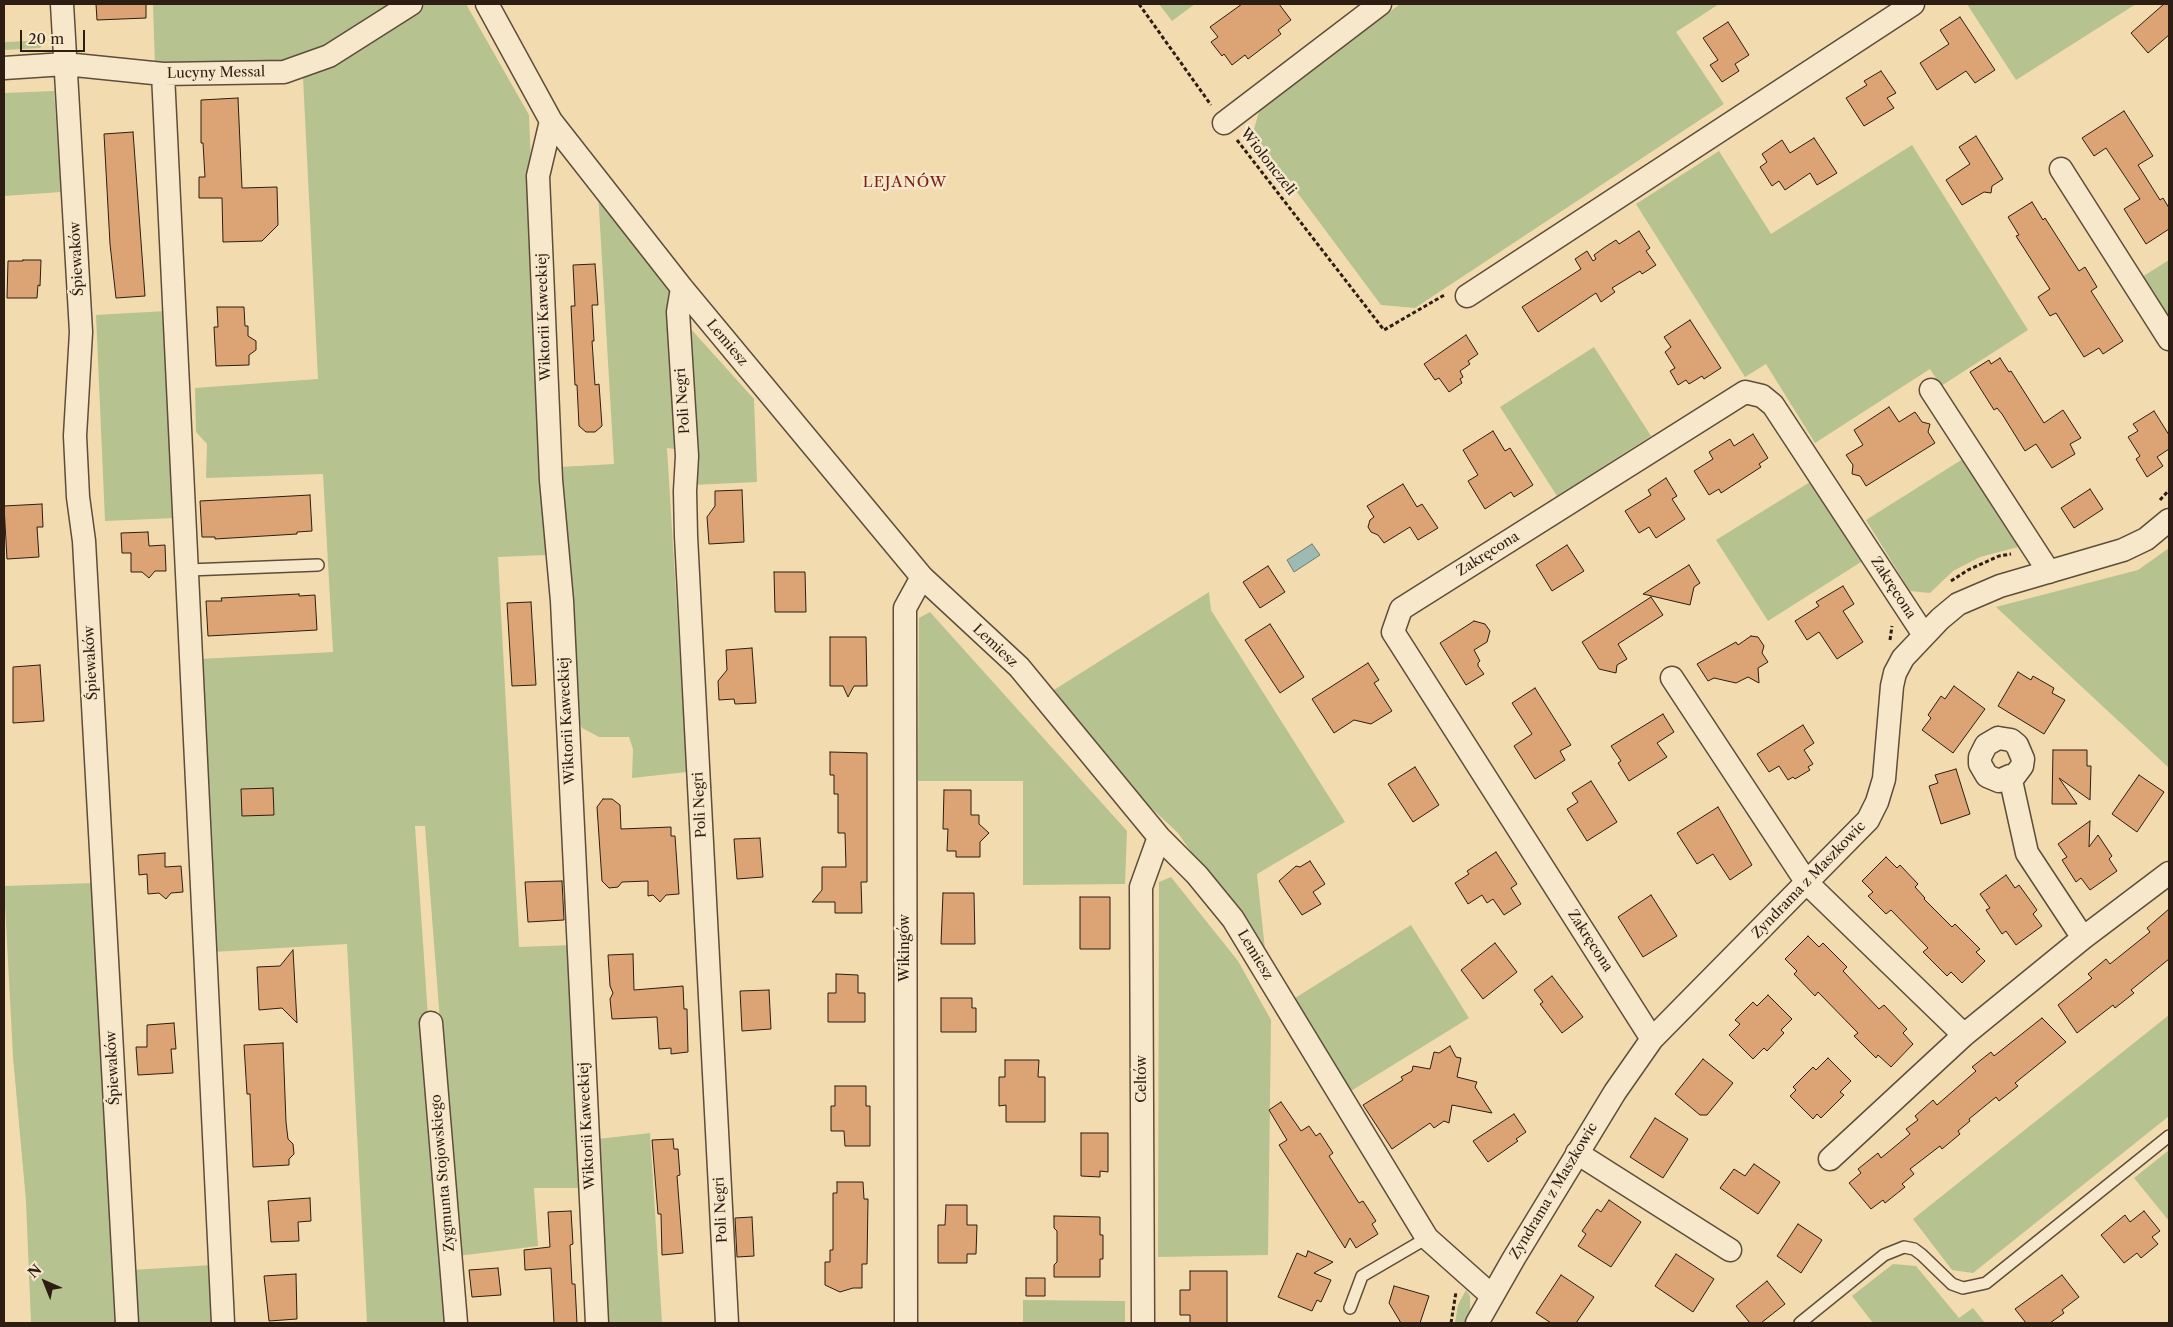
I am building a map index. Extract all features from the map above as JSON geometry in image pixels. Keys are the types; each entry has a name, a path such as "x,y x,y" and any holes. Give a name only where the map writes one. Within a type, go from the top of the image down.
{"street":[{"name":"Śpiewaków","path":"62,4 81,332 75,436 77,480 84,542 127,1323"},
{"name":"Lucyny Messal","path":"4,68 65,64 163,74 284,72 329,56 412,4"},
{"name":"Lemiesz","path":"487,4 551,121 682,288 922,578 1019,667 1159,838 1197,875 1233,919 1427,1238 1491,1295"},
{"path":"1224,123 1380,4"},
{"path":"1467,296 1913,4"},
{"path":"163,74 223,1323"},
{"name":"Wiktorii Kaweckiej","path":"551,121 538,176 551,480 562,601 597,1323"},
{"path":"2061,169 2169,339"},
{"name":"Poli Negri","path":"682,288 678,312 687,456 685,491 686,536 727,1323"},
{"path":"1932,390 2049,572"},
{"name":"Zakręcona","path":"1652,1039 1393,632 1400,609 1745,392 1762,396 1773,405 1924,635"},
{"name":"Zyndrama z Maszkowic","path":"1477,1323 1491,1295 1577,1153 1615,1092 1652,1039 1868,820 1878,802 1884,779 1892,686 1895,673 1903,658 1924,635 1958,604 2000,586 2123,550 2146,540 2169,520"},
{"name":"Wikingów","path":"906,1323 905,608 922,578"},
{"path":"1672,678 1807,883 1964,1035"},
{"path":"2010,776 2026,853 2083,938"},
{"name":"Celtów","path":"1143,1323 1142,887 1159,838"},
{"path":"1830,1158 1964,1035 2083,938 2169,873"},
{"name":"Zygmunta Stojowskiego","path":"430,1023 456,1323"},
{"path":"1577,1153 1730,1250"}],"lane":[{"path":"188,570 318,565"},
{"path":"1800,1323 1884,1255 1904,1247 1914,1249 1922,1255 1952,1284 1963,1288 1986,1284 2169,1136"},
{"path":"1350,1308 1362,1276 1427,1238"}],"path":[{"name":"Wiolonczeli","path":"1140,4 1224,123 1384,330 1459,286 1467,296"}],"green space":[{"path":"153,4 393,4 332,42 279,64 155,66"},
{"path":"426,4 466,4 529,115 547,555 498,557 519,947 574,945 583,1188 534,1188 538,1246 458,1256 425,826 415,826 449,1323 367,1323 347,944 213,952 199,659 333,652 323,474 206,478 207,444 196,432 195,388 318,379 303,77 330,65 375,39"},
{"path":"1159,4 1195,4 1172,21"},
{"path":"1400,4 1719,4 1676,32 1724,104 1415,308 1381,305 1253,133 1259,111"},
{"path":"1967,4 2136,4 2016,80"},
{"path":"33,36 43,44 40,48 4,50 4,42 29,41"},
{"path":"54,91 61,192 4,196 4,93"},
{"path":"1912,145 2028,330 1941,386 1930,369 1815,443 1766,364 1745,377 1636,204 1719,151 1771,234"},
{"path":"598,192 672,286 680,442 674,449 667,448 687,772 632,778 633,749 629,737 599,737 582,728 576,715 560,467 614,464"},
{"path":"2169,260 2169,319 2142,277"},
{"path":"166,311 175,518 105,521 96,315"},
{"path":"690,328 754,399 757,482 692,485"},
{"path":"1594,347 1651,436 1557,496 1500,407"},
{"path":"1966,457 2022,546 1980,557 1953,571 1930,593 1910,591 1866,520"},
{"path":"1810,482 1861,562 1768,621 1716,540"},
{"path":"2169,548 2169,768 1996,607 2138,570"},
{"path":"1209,592 1211,610 1345,822 1257,874 1266,959 1178,833 1131,789 1046,695"},
{"path":"930,612 1127,831 1125,884 1023,885 1023,781 918,781 919,618"},
{"path":"1171,877 1238,961 1271,1020 1268,1255 1158,1257 1159,882"},
{"path":"95,883 122,1323 31,1323 26,1201 13,1057 4,886"},
{"path":"1411,925 1469,1018 1351,1091 1292,1000"},
{"path":"2169,1015 2169,1116 1973,1273 1952,1270 1913,1219"},
{"path":"650,1133 662,1323 606,1323 598,1139"},
{"path":"2169,1150 2169,1221 2134,1178"},
{"path":"1893,1264 1916,1266 1959,1318 1973,1308 1985,1323 1873,1323 1852,1296"},
{"path":"212,1265 215,1323 135,1323 132,1270"},
{"path":"1466,1290 1470,1296 1470,1310 1465,1323 1455,1323 1458,1305"},
{"path":"1023,1300 1125,1301 1125,1323 1023,1323"}],"water":[{"path":"1312,544 1320,555 1294,572 1287,560"}],"building":[{"path":"96,4 146,4 146,18 97,20"},
{"path":"1242,4 1279,4 1291,20 1278,30 1281,34 1248,59 1245,55 1232,65 1224,54 1222,56 1211,42 1218,37 1210,27"},
{"path":"2164,4 2169,4 2169,35 2148,53 2131,33"},
{"path":"1960,17 1995,70 1975,83 1966,71 1937,90 1920,63 1949,44 1940,30"},
{"path":"1728,22 1749,55 1735,64 1739,71 1722,82 1710,65 1718,60 1703,38"},
{"path":"1881,71 1896,93 1887,98 1894,108 1864,126 1846,98 1867,85 1864,81"},
{"path":"238,98 242,188 277,187 278,225 262,241 223,242 222,198 199,198 199,177 205,177 203,143 201,143 201,100"},
{"path":"2124,111 2153,156 2138,165 2160,200 2163,198 2169,208 2169,229 2146,244 2124,209 2140,199 2106,148 2094,156 2082,138"},
{"path":"133,132 145,296 116,298 110,244 104,134"},
{"path":"1976,136 2003,179 1992,186 1991,193 1984,192 1962,205 1946,180 1970,164 1959,147"},
{"path":"1814,138 1837,173 1817,185 1810,173 1785,190 1779,181 1772,186 1760,167 1767,162 1762,154 1782,140 1790,153"},
{"path":"2032,202 2043,220 2045,218 2079,271 2085,267 2097,287 2091,291 2123,341 2103,354 2099,348 2084,357 2056,313 2050,316 2038,297 2050,289 2016,236 2019,235 2008,217"},
{"path":"1639,231 1650,248 1646,251 1656,265 1642,274 1640,271 1612,288 1615,292 1601,302 1596,293 1538,332 1522,307 1581,269 1575,259 1587,251 1593,261 1596,259 1594,255 1605,247 1616,240 1619,244"},
{"path":"41,260 40,286 38,285 37,298 7,298 8,261"},
{"path":"595,264 598,305 592,305 594,341 592,341 595,385 599,384 602,426 595,432 586,432 579,426 577,385 575,385 571,306 575,306 573,265"},
{"path":"217,307 244,307 245,326 248,326 248,336 256,341 256,350 249,355 249,365 216,366 214,327 218,327"},
{"path":"1690,320 1721,368 1704,379 1702,376 1689,384 1686,380 1678,385 1670,371 1675,368 1665,352 1671,347 1664,337"},
{"path":"1466,335 1478,354 1468,361 1470,364 1460,371 1463,377 1460,379 1462,383 1449,392 1439,378 1435,380 1424,364"},
{"path":"2000,358 2009,372 2011,371 2044,423 2063,410 2081,438 2070,444 2075,454 2052,468 2036,444 2025,451 2002,414 1997,408 1994,410 1970,372 1989,360 1991,364"},
{"path":"1889,407 1899,422 1915,412 1922,422 1930,424 1928,432 1935,443 1866,486 1860,476 1852,474 1853,465 1846,455 1863,445 1854,430"},
{"path":"2154,411 2169,435 2169,449 2157,457 2163,466 2147,477 2136,459 2140,456 2128,437 2138,431 2133,424"},
{"path":"1493,431 1505,451 1510,448 1533,485 1514,497 1511,492 1485,509 1468,481 1478,475 1463,450"},
{"path":"1753,434 1768,458 1759,464 1761,467 1721,493 1719,489 1709,495 1694,471 1713,459 1709,452 1730,439 1734,446"},
{"path":"1666,478 1677,496 1672,499 1685,519 1656,538 1649,527 1639,533 1625,511 1651,495 1648,490"},
{"path":"1403,484 1417,507 1422,504 1438,528 1418,540 1410,527 1384,543 1368,527 1370,520 1374,517 1367,506"},
{"path":"2090,489 2103,509 2074,528 2061,508"},
{"path":"742,490 744,542 709,544 707,517 715,506 715,491"},
{"path":"310,495 312,531 297,532 297,534 215,539 215,537 202,537 200,501"},
{"path":"42,504 43,527 37,527 39,557 7,559 4,506"},
{"path":"148,532 149,546 165,545 166,571 155,571 149,578 142,572 131,572 131,553 122,553 121,533"},
{"path":"1567,545 1584,571 1552,591 1536,565"},
{"path":"1689,565 1700,583 1694,587 1690,605 1643,594"},
{"path":"1268,566 1285,592 1260,608 1243,582"},
{"path":"774,572 805,572 806,612 775,612"},
{"path":"1843,586 1854,604 1843,611 1863,642 1837,659 1819,632 1807,640 1795,621 1819,606 1816,602"},
{"path":"299,594 299,596 315,595 317,630 208,636 206,601 222,601 221,598"},
{"path":"1651,597 1663,615 1618,644 1627,659 1617,665 1616,673 1599,669 1582,642"},
{"path":"531,602 536,685 512,686 507,603"},
{"path":"1474,621 1485,624 1490,631 1487,642 1474,650 1480,661 1478,666 1484,674 1466,685 1440,643"},
{"path":"1270,624 1304,677 1280,693 1245,640"},
{"path":"1751,636 1758,637 1764,646 1762,653 1768,662 1758,668 1759,683 1748,677 1736,683 1714,678 1708,681 1697,664 1736,642 1738,645"},
{"path":"830,637 866,637 867,686 854,686 848,697 843,686 830,686"},
{"path":"752,648 756,703 735,704 734,699 719,700 718,681 727,670 726,650"},
{"path":"1368,663 1379,680 1374,683 1392,711 1371,724 1354,720 1334,733 1312,699"},
{"path":"40,665 44,721 13,723 13,667"},
{"path":"2018,672 2031,680 2033,676 2054,688 2052,693 2065,700 2044,734 1998,706"},
{"path":"1954,686 1985,709 1953,753 1922,730 1931,718 1928,715 1941,696 1945,699"},
{"path":"1535,688 1571,745 1560,751 1565,760 1535,779 1514,746 1532,734 1512,703"},
{"path":"1663,714 1674,732 1657,743 1667,757 1629,781 1618,763 1621,761 1611,746"},
{"path":"1803,725 1814,743 1804,750 1813,764 1808,767 1810,770 1795,779 1793,777 1788,780 1779,766 1769,772 1757,754"},
{"path":"2053,750 2087,750 2087,766 2091,766 2090,800 2059,778 2077,804 2052,804"},
{"path":"830,752 867,753 867,882 861,882 862,913 835,913 835,902 812,902 822,890 822,867 846,867 845,833 838,833 838,794 834,794 834,775 830,775"},
{"path":"1415,767 1439,805 1413,822 1388,784"},
{"path":"1956,769 1970,814 1941,824 1929,786 1938,783 1935,775"},
{"path":"2139,775 2164,792 2137,832 2112,814"},
{"path":"1591,781 1617,822 1587,841 1567,809 1578,802 1572,793"},
{"path":"273,788 274,815 242,816 241,789"},
{"path":"944,790 971,790 971,815 979,815 979,824 989,833 980,842 980,857 956,857 956,851 947,851 948,829 943,829"},
{"path":"603,799 612,799 620,805 621,829 671,827 671,836 675,836 679,894 666,895 660,902 653,895 648,896 648,881 622,882 618,887 609,888 602,881 597,807"},
{"path":"1718,807 1752,865 1730,880 1713,854 1697,864 1677,833"},
{"path":"2090,821 2089,847 2098,835 2112,856 2109,859 2117,871 2090,890 2081,878 2076,882 2062,860 2067,857 2058,844"},
{"path":"760,838 763,877 737,879 734,839"},
{"path":"1496,852 1517,884 1511,888 1521,904 1504,915 1493,899 1487,903 1482,895 1468,904 1455,883 1469,874 1467,871"},
{"path":"165,853 165,867 181,866 183,892 171,893 166,899 159,893 148,894 147,874 139,875 138,855"},
{"path":"1886,857 1897,868 1900,865 1918,884 1915,887 1924,899 1952,927 1955,924 1980,949 1976,952 1985,961 1962,983 1951,972 1947,976 1923,952 1928,948 1891,910 1886,914 1868,896 1873,892 1862,881"},
{"path":"1310,861 1325,884 1313,892 1321,904 1302,915 1279,881 1296,866 1300,867"},
{"path":"2006,875 2015,888 2019,885 2037,910 2033,914 2042,926 2016,945 2006,931 2002,934 1986,910 1990,908 1980,894"},
{"path":"562,881 564,920 528,922 525,882"},
{"path":"943,893 974,893 975,944 941,944"},
{"path":"1651,895 1677,936 1643,957 1618,917"},
{"path":"1080,897 1110,897 1110,949 1080,949"},
{"path":"2169,909 2169,959 2131,990 2134,993 2115,1008 2113,1005 2077,1033 2058,1005 2092,978 2088,974 2106,959 2110,964 2150,932 2147,928"},
{"path":"1808,936 1819,947 1823,943 1847,967 1843,971 1879,1009 1884,1005 1907,1029 1903,1033 1913,1044 1891,1067 1878,1055 1876,1058 1854,1036 1858,1033 1818,992 1815,996 1794,974 1797,971 1785,959"},
{"path":"1495,943 1517,972 1483,999 1461,970"},
{"path":"293,950 297,1023 282,1008 259,1010 257,967 280,966"},
{"path":"633,954 634,990 683,986 684,1009 687,1009 688,1052 671,1054 671,1048 659,1049 657,1017 612,1019 610,999 613,993 610,986 608,955"},
{"path":"836,974 858,975 858,993 865,993 865,1022 828,1022 828,993 836,993"},
{"path":"1552,976 1583,1017 1562,1033 1540,1004 1543,1002 1534,990"},
{"path":"769,990 771,1029 742,1031 740,991"},
{"path":"1768,995 1792,1019 1781,1030 1784,1033 1767,1051 1764,1048 1753,1059 1729,1035 1740,1024 1735,1020 1753,1002 1757,1006"},
{"path":"941,998 972,998 972,1008 976,1008 976,1032 941,1032"},
{"path":"2042,1018 2066,1042 2015,1083 2018,1086 1999,1101 1996,1097 1969,1119 1970,1121 1958,1131 1960,1134 1942,1149 1940,1146 1910,1169 1914,1174 1902,1184 1905,1187 1885,1203 1883,1200 1871,1209 1849,1183 1861,1173 1858,1169 1878,1153 1881,1158 1910,1134 1906,1129 1918,1120 1915,1116 1933,1100 1937,1105 1976,1071 1972,1067 1991,1052 1994,1056"},
{"path":"174,1023 176,1049 171,1049 173,1073 138,1075 136,1047 147,1047 147,1025"},
{"path":"283,1043 286,1122 288,1139 293,1144 294,1154 289,1159 289,1165 253,1167 250,1094 247,1094 244,1045"},
{"path":"1450,1046 1456,1057 1461,1058 1457,1077 1477,1082 1475,1087 1492,1113 1452,1105 1449,1123 1444,1121 1434,1128 1430,1123 1392,1149 1363,1105 1403,1080 1401,1077 1412,1071 1413,1066 1430,1069 1434,1052 1439,1053"},
{"path":"1828,1058 1851,1081 1840,1092 1844,1095 1821,1118 1817,1114 1813,1119 1790,1096 1796,1090 1793,1087 1813,1067 1816,1070"},
{"path":"1703,1059 1733,1083 1707,1115 1700,1115 1675,1094"},
{"path":"1005,1060 1039,1060 1038,1077 1045,1077 1045,1122 1006,1122 1006,1105 999,1106 999,1077 1005,1077"},
{"path":"835,1086 866,1086 866,1106 870,1106 870,1146 845,1146 844,1131 831,1131 831,1106 835,1106"},
{"path":"1281,1102 1301,1131 1309,1126 1316,1136 1320,1133 1333,1153 1329,1156 1359,1203 1363,1201 1376,1221 1372,1224 1378,1234 1356,1248 1350,1238 1345,1248 1279,1145 1287,1140 1269,1110"},
{"path":"1514,1114 1526,1132 1516,1139 1518,1141 1488,1162 1473,1141"},
{"path":"1655,1118 1688,1139 1663,1178 1630,1157"},
{"path":"1081,1133 1108,1133 1108,1172 1100,1171 1100,1177 1081,1176"},
{"path":"673,1139 674,1149 678,1149 680,1175 677,1176 683,1253 662,1255 661,1214 658,1214 652,1140"},
{"path":"1754,1164 1780,1182 1758,1214 1720,1188 1734,1169 1745,1176"},
{"path":"837,1182 863,1182 864,1199 868,1199 867,1264 862,1264 862,1288 853,1288 840,1292 825,1285 825,1262 830,1262 830,1250 833,1250 833,1193 837,1193"},
{"path":"310,1198 311,1221 298,1222 299,1241 271,1242 268,1201"},
{"path":"1609,1200 1641,1222 1611,1267 1578,1246 1586,1234 1582,1231 1597,1209 1601,1212"},
{"path":"946,1205 967,1205 967,1225 977,1225 976,1254 967,1254 967,1263 938,1263 938,1225 945,1225"},
{"path":"571,1211 573,1244 570,1245 572,1284 575,1284 577,1323 554,1323 551,1268 525,1270 524,1250 550,1247 548,1212"},
{"path":"2144,1211 2160,1231 2152,1237 2158,1244 2141,1258 2137,1253 2124,1263 2101,1235 2125,1215 2130,1222"},
{"path":"1054,1216 1100,1217 1100,1235 1103,1235 1103,1259 1100,1259 1100,1277 1054,1277 1054,1265 1057,1262 1057,1231 1054,1228"},
{"path":"752,1217 754,1256 737,1257 735,1218"},
{"path":"1798,1224 1822,1240 1801,1273 1777,1256"},
{"path":"1308,1251 1333,1262 1314,1273 1331,1280 1321,1302 1317,1300 1312,1311 1278,1297 1297,1253 1306,1257"},
{"path":"1676,1254 1714,1279 1693,1312 1655,1286"},
{"path":"498,1268 501,1295 472,1297 469,1270"},
{"path":"1190,1271 1227,1271 1227,1323 1190,1323 1190,1315 1180,1315 1180,1290 1190,1290"},
{"path":"296,1274 297,1319 269,1321 264,1276"},
{"path":"1561,1275 1594,1297 1576,1323 1551,1323 1536,1313"},
{"path":"2062,1275 2079,1297 2062,1310 2064,1313 2050,1323 2026,1323 2015,1309"},
{"path":"1026,1278 1045,1278 1045,1296 1026,1296"},
{"path":"1767,1281 1785,1304 1761,1323 1750,1323 1736,1306"},
{"path":"1394,1286 1429,1296 1420,1323 1401,1323 1389,1303"}],"district":[{"name":"LEJANÓW","path":"905,183"}]}
